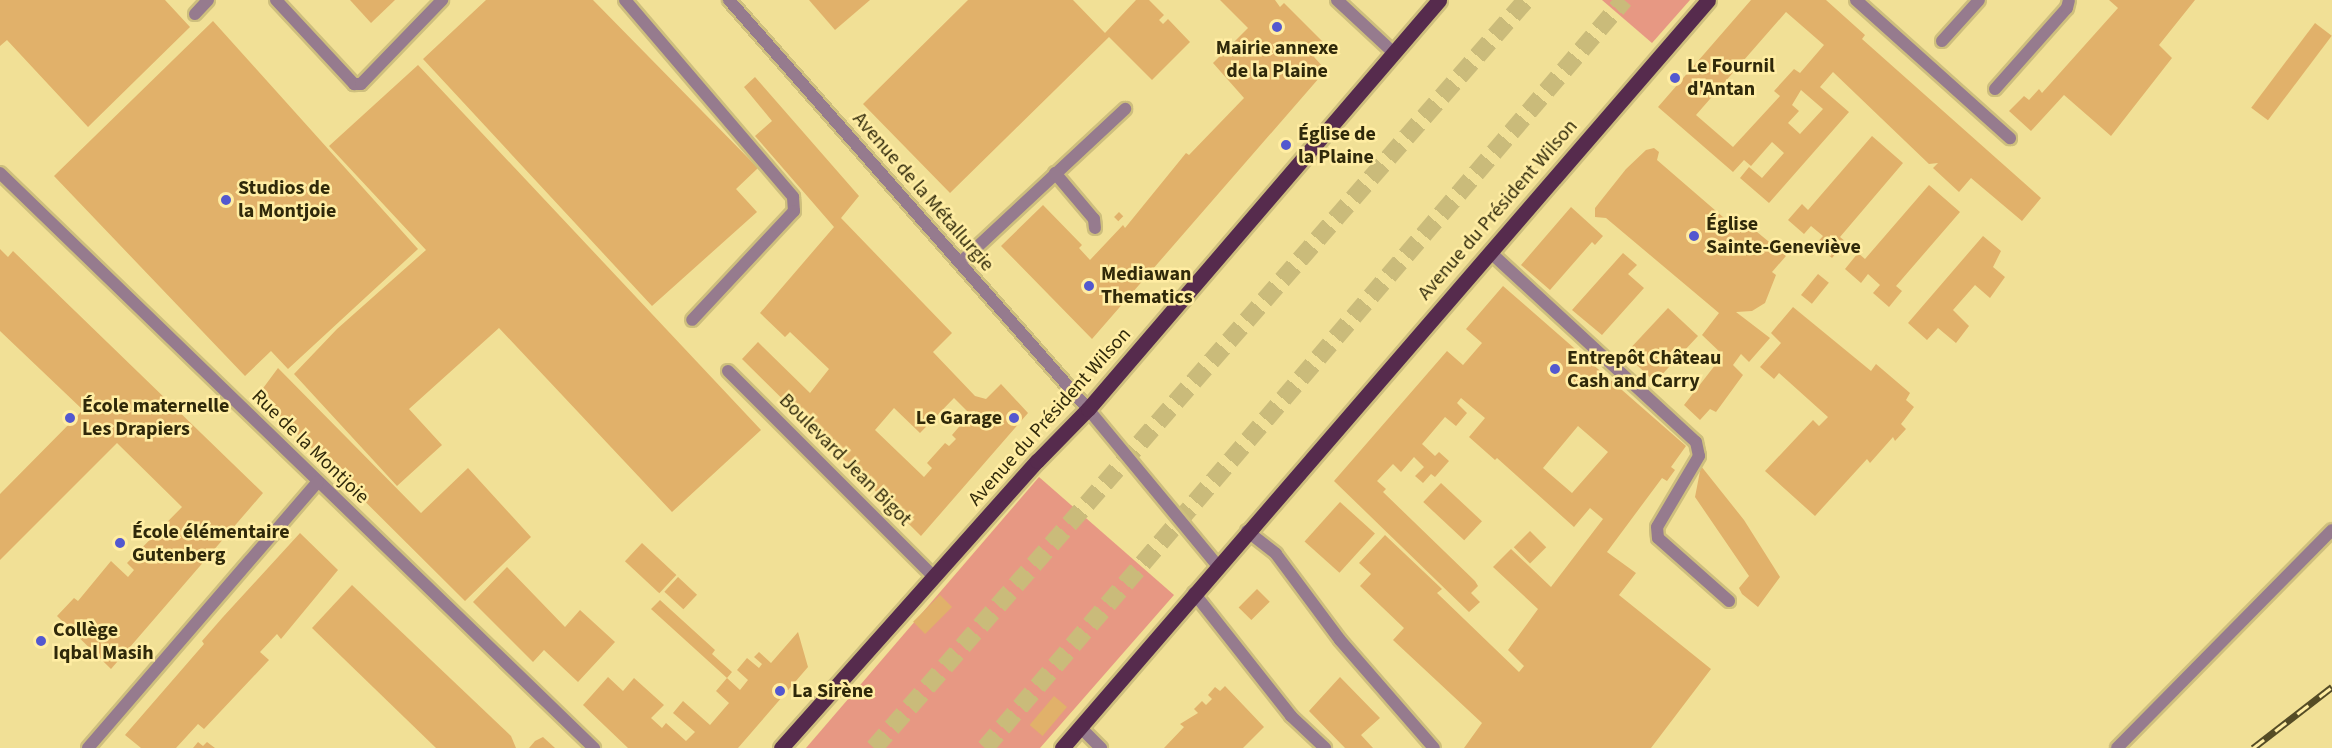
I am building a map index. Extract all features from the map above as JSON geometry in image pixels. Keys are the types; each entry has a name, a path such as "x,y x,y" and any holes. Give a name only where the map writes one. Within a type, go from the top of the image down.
{"main road":[{"name":"Avenue du Président Wilson","path":"781,748 1088,409 1439,0"},
{"name":"Avenue du Président Wilson","path":"1062,748 1217,565 1708,0"}],"street":[{"path":"195,14 208,0"},
{"path":"276,0 354,84 361,84 442,0"},
{"path":"625,0 792,197 794,211 692,320"},
{"name":"Avenue de la Métallurgie","path":"729,0 1088,409 1217,565"},
{"path":"1337,0 1395,54"},
{"path":"1856,0 2010,138"},
{"path":"1942,41 1979,0"},
{"path":"1995,89 2067,8 2069,0"},
{"path":"960,263 1125,109"},
{"path":"1055,173 1094,219 1095,228"},
{"name":"Rue de la Montjoie","path":"3,181 594,748"},
{"path":"1490,252 1696,442 1699,456 1657,527 1658,538 1729,601"},
{"name":"Boulevard Jean Bigot","path":"728,371 934,577"},
{"path":"88,748 318,482"},
{"path":"2117,748 2332,530"},
{"path":"1247,531 1276,554 1340,640 1434,748"},
{"path":"1194,593 1291,716 1325,748"},
{"path":"1080,727 1101,748"}],"shaded area":[{"path":"1602,0 1690,0 1652,43"},
{"path":"1039,477 1174,595 1040,748 806,748"}],"building":[{"path":"0,0 165,0 190,27 88,127 7,40 0,46"},
{"path":"350,0 395,0 371,23"},
{"path":"486,0 593,0 758,168 736,189 757,212 652,306 423,59"},
{"path":"809,0 870,0 835,30"},
{"path":"968,0 1073,0 1105,33 1136,0 1149,0 1164,15 1159,20 1163,24 1168,19 1190,42 1152,80 1109,37 950,193 863,104"},
{"path":"1220,0 1275,0 1280,7 1284,3 1326,45 1314,57 1326,70 1092,339 1001,246 1043,205 1082,245 1079,248 1090,260 1123,225 1125,228 1186,153 1189,155 1244,98 1213,63 1248,28"},
{"path":"1751,0 1826,0 1865,35 1862,39 2041,198 2022,221 1971,178 1959,192 1933,168 1938,163 1929,164 1833,72 1820,87 1849,112 1769,203 1740,178 1749,167 1762,178 1784,153 1772,142 1751,166 1744,160 1733,172 1658,107","holes":["1786,12 1824,45 1800,73 1794,69 1774,91 1780,96 1733,147 1696,115","1801,90 1823,109 1800,134 1788,123 1799,111 1792,105"]},
{"path":"2109,0 2195,0 2159,45 2172,58 2111,136 2064,95 2031,131 2009,111 2024,96 2029,100 2039,89 2042,93 2118,8"},
{"name":"Studios de la Montjoie","path":"213,21 418,249 288,369 271,351 245,376 54,176"},
{"path":"2315,23 2332,36 2268,120 2251,108"},
{"name":"Studios de la Montjoie","path":"418,65 761,430 672,512 499,328 409,409 442,445 397,486 294,374 337,329 426,250 329,146"},
{"path":"755,77 859,196 841,218 952,333 933,352 975,396 986,399 1001,384 1028,413 921,536 742,359 758,342 810,393 829,369 790,332 785,337 760,313 834,227 755,136 772,121 744,87","holes":["954,398 970,414 952,435 956,439 949,446 945,443 927,463 932,468 924,477 875,430 894,408 920,433"]},
{"path":"1872,136 1903,163 1840,237 1846,242 1832,258 1816,244 1823,236 1811,226 1804,234 1788,220 1802,204 1808,210"},
{"name":"Église Sainte-Geneviève","path":"1654,148 1659,152 1657,160 1738,230 1745,222 1786,256 1772,272 1776,275 1765,303 1752,311 1736,312 1770,338 1749,362 1741,354 1733,365 1743,375 1716,412 1710,409 1700,420 1684,405 1723,355 1702,335 1719,313 1606,218 1595,217 1595,208 1626,169 1646,150"},
{"path":"1929,185 1960,212 1896,286 1902,291 1889,307 1873,293 1880,285 1868,274 1861,283 1845,269 1858,253 1865,259"},
{"path":"1571,207 1603,236 1595,245 1592,242 1550,290 1521,265"},
{"path":"1119,212 1123,216 1118,221 1114,217"},
{"path":"1983,236 2001,251 1993,267 2005,277 1990,298 1975,285 1953,310 1969,326 1956,343 1938,328 1927,340 1908,323"},
{"path":"0,249 8,257 13,251 263,493 111,669 57,616 74,598 78,601 111,561 128,577 134,570 127,563 182,507 117,443 0,560 0,494 83,410 0,331"},
{"path":"1623,253 1637,265 1628,274 1644,288 1602,335 1572,310"},
{"path":"1818,274 1829,283 1812,304 1801,295"},
{"path":"1503,286 1686,446 1671,467 1675,470 1667,481 1662,478 1607,552 1636,573 1619,595 1711,669 1651,748 1464,748 1482,723 1393,640 1404,628 1360,586 1371,574 1359,563 1385,535 1442,589 1437,593 1519,672 1524,666 1508,650 1538,609 1493,567 1511,549 1551,587 1603,519 1590,508 1574,527 1497,458 1495,460 1469,437 1485,418 1461,398 1457,403 1467,413 1456,426 1445,417 1422,444 1435,456 1439,452 1449,461 1435,477 1431,474 1423,483 1415,476 1424,467 1414,457 1401,472 1393,464 1377,481 1386,489 1383,492 1475,581 1478,586 1471,593 1480,602 1469,612 1334,481 1447,351 1463,365 1482,343 1466,329","holes":["1578,426 1608,452 1572,493 1543,468"]},
{"path":"1793,307 1871,371 1876,364 1910,393 1906,400 1914,407 1901,424 1906,429 1895,441 1893,437 1870,463 1867,459 1815,516 1765,471 1813,420 1819,426 1828,417 1779,373 1774,379 1760,367 1781,343 1771,333"},
{"path":"1668,308 1698,336 1655,382 1625,354"},
{"path":"278,368 421,513 468,468 531,537 465,601 258,395"},
{"path":"1701,466 1744,520 1780,577 1758,607 1742,594 1739,588 1749,576 1695,497"},
{"path":"1441,483 1482,521 1464,540 1423,502"},
{"path":"1340,502 1375,533 1339,573 1305,541"},
{"path":"1530,531 1546,547 1530,564 1514,547"},
{"path":"300,533 338,570 281,639 277,634 260,652 269,660 204,729 198,724 176,748 141,748 125,735 204,644 202,641"},
{"path":"642,543 676,575 659,593 625,561"},
{"path":"507,567 565,627 580,610 615,642 578,682 544,650 533,662 473,602"},
{"path":"678,577 697,595 683,609 664,592"},
{"path":"352,585 511,736 516,748 436,748 312,628"},
{"path":"1257,589 1270,602 1251,620 1239,607"},
{"path":"940,595 952,607 925,634 913,622"},
{"path":"660,600 715,650 712,654 732,672 727,678 651,609"},
{"path":"798,632 808,667 738,748 628,748 583,705 608,677 623,691 634,678 664,705 651,718 662,728 666,723 686,741 695,732 673,713 683,701 710,725 729,703 716,691 727,678 740,690 748,680 737,670 747,658 759,668 762,664 754,657 759,652 771,663"},
{"path":"1340,677 1380,718 1361,735 1373,748 1345,748 1309,711"},
{"path":"1225,686 1264,727 1243,748 1164,748 1184,727 1180,724 1198,713 1194,709 1202,701 1206,705 1212,699 1208,695 1215,687 1220,691"},
{"path":"1054,696 1067,707 1043,736 1030,725"},
{"path":"543,737 555,748 529,748 535,741"},
{"path":"198,742 203,746 207,742 215,748 193,748"}],"tunnel":[{"path":"874,748 1526,0"},
{"path":"985,748 1624,0"}],"railway":[{"path":"2253,748 2332,687"}],"place":[{"name":"Mairie annexe de la Plaine","path":"1277,27"},
{"name":"Le Fournil d'Antan","path":"1675,78"},
{"name":"Église de la Plaine","path":"1286,145"},
{"name":"Studios de la Montjoie","path":"226,200"},
{"name":"Église Sainte-Geneviève","path":"1694,236"},
{"name":"Mediawan Thematics","path":"1089,286"},
{"name":"Entrepôt Château Cash and Carry","path":"1555,369"},
{"name":"École maternelle Les Drapiers","path":"70,418"},
{"name":"Le Garage","path":"1014,418"},
{"name":"École élémentaire Gutenberg","path":"120,543"},
{"name":"Collège Iqbal Masih","path":"41,641"},
{"name":"La Sirène","path":"780,691"}]}
